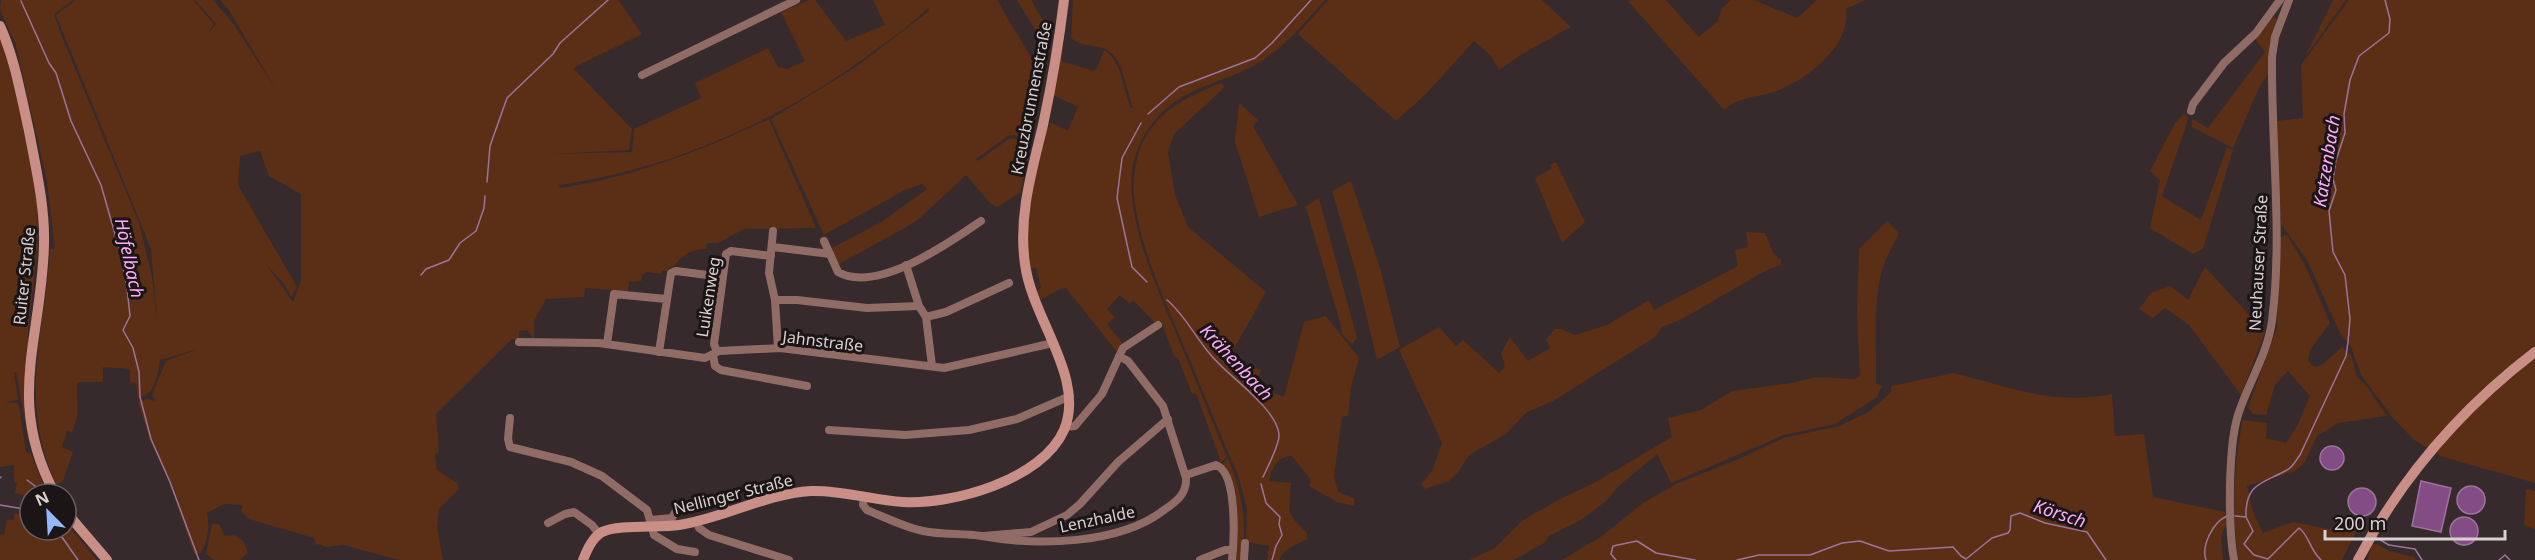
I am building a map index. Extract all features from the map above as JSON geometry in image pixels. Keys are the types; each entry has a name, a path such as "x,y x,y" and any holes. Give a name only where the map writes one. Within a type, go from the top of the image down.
{"main road":[{"name":"Kreuzbrunnenstraße","path":"1026,201 1055,66 1064,0"},
{"name":"Ruiter Straße","path":"0,26 19,84 43,212 44,256 29,365 28,403 38,454 50,482"},
{"name":"Nellinger Straße","path":"599,534 650,524 696,521 765,499 801,492 831,492 921,502 955,498 981,491 1011,478 1035,463 1054,446 1065,427 1070,396 1066,374 1035,304 1028,280 1023,239 1026,201"},
{"path":"2358,560 2391,505 2425,458 2477,401 2535,352"},
{"path":"78,526 107,560"},
{"path":"583,560 590,544 599,534"}],"street":[{"path":"642,75 780,3 796,0"},
{"path":"2191,111 2193,104 2224,63 2256,33 2280,0"},
{"name":"Neuhauser Straße","path":"2234,560 2232,448 2236,422 2262,360 2271,322 2276,227 2272,57 2275,37 2289,0"},
{"path":"824,241 838,272 853,278 877,276 906,265 981,221"},
{"path":"773,231 769,273 775,300 778,348"},
{"name":"Luikenweg","path":"715,353 714,344 723,276 729,252 772,252"},
{"path":"772,252 830,255"},
{"path":"906,265 919,306 926,317 932,366"},
{"path":"659,352 669,276 673,271 723,276"},
{"path":"926,317 946,312 1010,283"},
{"path":"607,344 614,294 666,299"},
{"path":"775,300 797,300 877,309 919,306"},
{"path":"1065,427 1075,426 1099,399 1125,347 1158,325"},
{"name":"Jahnstraße","path":"519,342 607,344 703,358 715,353 778,348 946,368 1053,344"},
{"path":"715,353 715,366 721,370 807,386"},
{"path":"1119,356 1128,361 1162,404 1186,475 1216,465 1221,468 1233,504 1235,521 1232,560"},
{"path":"830,430 905,435 969,430 1017,419 1070,396"},
{"path":"510,418 508,438 510,447 550,455 591,470 645,508 654,535 676,549 695,552"},
{"path":"982,536 1033,531 1067,515 1118,462 1168,419"},
{"name":"Lenzhalde","path":"864,496 863,504 866,509 914,529 1050,543 1130,528 1152,519 1178,499 1186,487 1186,475"},
{"path":"650,524 672,518 678,507 718,499 723,501 727,511"},
{"path":"548,523 566,513 574,512 592,525 599,534"},
{"path":"696,521 699,528 709,535 789,560"},
{"path":"1244,560 1245,543"},
{"path":"1200,560 1225,550 1233,550"}],"shaded area":[{"path":"1,0 73,0 54,14 139,223 152,277 157,319 151,249 56,15 76,0 193,0 214,24 207,35 216,24 195,0 213,0 232,22 275,88 229,10 220,0 618,0 642,34 573,68 632,129 629,150 550,154 632,152 634,129 701,98 695,83 768,48 778,67 787,69 805,61 781,12 809,0 815,0 846,41 885,25 873,0 997,0 1039,71 1023,137 1008,136 976,159 978,161 1010,138 1018,139 1029,153 1020,193 997,207 991,204 966,175 920,218 837,265 830,249 883,221 927,189 922,184 905,190 824,235 771,119 856,67 929,11 928,8 904,29 843,73 767,118 727,137 644,167 559,185 560,188 641,170 718,142 769,119 816,228 744,229 718,243 707,243 706,249 687,254 673,268 669,267 667,271 662,271 662,274 647,272 642,275 641,281 629,282 628,291 585,288 584,297 546,299 534,321 534,339 527,330 519,331 519,339 512,339 436,414 439,452 435,454 437,470 457,483 459,489 439,509 437,528 443,560 400,560 343,545 326,547 316,545 314,538 249,519 241,511 243,505 224,504 207,513 207,538 201,553 194,554 169,481 151,443 138,402 148,399 156,401 152,395 166,361 198,349 160,360 152,388 149,393 138,398 136,383 130,382 130,369 103,367 103,382 77,382 76,418 72,432 67,431 62,447 73,452 63,481 55,482 38,423 36,367 50,249 55,248 47,181 15,42 0,10","holes":["260,151 269,176 301,194 301,281 293,302 266,264 285,285 291,297 297,287 238,185 240,156"]},
{"path":"1017,0 1031,0 1046,26 1044,44"},
{"path":"1073,0 1325,0 1289,39 1259,63 1190,93 1172,104 1150,126 1136,152 1132,173 1132,194 1141,241 1158,290 1227,457 1221,462 1196,393 1192,394 1161,321 1156,324 1134,301 1129,303 1120,295 1107,309 1115,317 1107,324 1124,345 1117,352 1066,288 1038,301 1036,291 1041,288 1036,268 1032,268 1032,274 1027,238 1027,219 1033,182 1045,128 1049,128 1050,122 1068,131 1078,107 1053,95 1063,43 1062,61 1093,71 1097,68 1104,50 1110,55 1118,68 1131,108 1133,107 1120,65 1110,52 1103,48 1082,44 1071,38"},
{"path":"1328,0 1542,0 1571,27 1522,54 1499,70 1492,57 1474,41 1427,93 1396,121 1298,34"},
{"path":"1666,0 1699,37 1718,21 1722,8 1731,0 1754,0 1797,18 1817,0 1865,0 1846,9 1846,22 1842,35 1835,47 1815,69 1779,90 1750,97 1724,110 1628,1"},
{"path":"2333,0 2346,0 2305,57"},
{"path":"2349,0 2535,0 2535,483 2443,457 2414,440 2393,418 2361,375 2351,347 2340,333 2307,260 2281,224 2277,121 2303,118 2301,65"},
{"path":"2274,16 2277,19 2269,51 2269,72 2257,92 2233,148 2192,127 2192,119 2208,128 2265,52 2255,39"},
{"path":"0,34 22,114 37,202 38,244 28,330 31,440 28,437 16,372 14,373 18,400 5,402 17,403 19,406 26,452 31,454 42,482 18,482 18,494 15,493 17,483 14,483 14,465 0,467"},
{"path":"1221,83 1225,87 1174,134 1168,152 1175,195 1188,227 1266,292 1231,354 1236,362 1261,370 1256,385 1284,397 1304,322 1326,316 1359,358 1351,387 1348,416 1342,417 1334,476 1338,492 1354,498 1354,506 1337,502 1309,486 1311,480 1292,456 1279,460 1269,481 1291,483 1289,510 1295,521 1307,533 1307,539 1287,550 1279,560 1267,560 1269,546 1246,542 1247,509 1239,478 1154,275 1141,235 1134,195 1135,170 1139,152 1155,123 1185,99"},
{"path":"1239,103 1258,120 1253,126 1298,205 1259,217 1235,142"},
{"path":"2184,114 2188,118 2186,126 2162,196 2201,220 2227,147 2233,150 2203,249 2193,254 2150,228 2160,180 2150,171 2175,123"},
{"path":"1556,162 1585,222 1562,243 1535,178 1552,168 1550,165"},
{"path":"1351,181 1380,268 1400,347 1377,360 1356,272 1332,191"},
{"path":"1319,198 1357,338 1352,344 1341,333 1340,322 1306,208 1302,209"},
{"path":"1887,221 1899,233 1883,267 1877,295 1876,383 1882,386 1877,397 1835,424 1784,435 1671,483 1657,454 1620,485 1606,501 1581,520 1549,536 1544,543 1514,560 1469,560 1495,548 1523,520 1594,483 1672,437 1668,418 1701,410 1732,391 1792,383 1816,377 1855,379 1860,376 1857,314 1859,249"},
{"path":"1746,232 1765,233 1773,253 1781,260 1781,265 1767,270 1682,319 1662,327 1655,337 1553,401 1527,412 1506,434 1469,455 1449,481 1425,489 1421,484 1432,471 1442,443 1399,350 1439,327 1456,346 1463,340 1499,373 1505,366 1501,353 1510,337 1528,361 1550,348 1546,339 1555,329 1575,335 1607,325 1649,300 1654,310 1738,266 1735,250 1748,247"},
{"path":"2287,235 2305,265 2330,323 2310,350 2308,361 2314,367 2322,365 2342,347 2351,355 2357,377 2367,387 2387,416 2338,423 2317,436 2305,462 2295,471 2247,486 2253,512 2263,533 2293,522 2334,530 2356,531 2342,560 2239,560 2235,527 2235,490 2237,453 2243,420 2267,423 2266,438 2286,443 2298,424 2310,396 2288,371 2275,385 2266,415 2253,414 2248,407 2277,328 2280,237"},
{"path":"2205,267 2265,332 2241,395 2189,325 2165,308 2153,318 2139,309 2151,293 2170,286 2188,300"},
{"path":"1954,373 2013,389 2051,396 2071,398 2112,394 2115,436 2144,434 2153,497 2225,512 2226,524 2221,536 2223,560 1562,560 1602,536 1643,503 1676,484 1783,438 1839,426 1870,411 1891,392 1891,386"},
{"path":"2332,446 2337,447 2343,453 2343,463 2337,469 2332,470 2327,469 2321,463 2320,458 2321,453 2327,447"},
{"path":"1228,458 1237,484 1244,520 1242,560 1234,560 1230,482 1222,464"},
{"path":"2421,481 2451,488 2441,532 2412,526"},
{"path":"2471,486 2481,490 2485,500 2481,510 2471,514 2461,510 2457,500 2461,490"},
{"path":"2362,488 2372,492 2376,502 2372,512 2362,516 2352,512 2348,502 2352,492"},
{"path":"2526,489 2535,491 2535,529 2524,525"},
{"path":"15,513 18,514 18,542 78,542 78,537 97,560 0,560 0,534 4,535 7,519 13,520"},
{"path":"2464,517 2474,521 2478,531 2474,541 2464,545 2454,541 2450,531 2454,521"},
{"path":"212,524 219,524 225,536 234,535 243,541 248,552 240,560 214,560 206,554"},
{"path":"2371,544 2415,557 2416,560 2368,560"}],"waterway":[{"path":"487,182 490,146 507,98 553,54 560,43 608,0"},
{"name":"Krähenbach","path":"1148,114 1179,87 1255,58 1272,43 1311,0"},
{"name":"Katzenbach","path":"2246,517 2248,497 2252,491 2263,482 2289,469 2300,455 2346,356 2350,319 2345,275 2333,252 2329,211 2336,190 2333,179 2336,160 2345,133 2344,114 2350,80 2359,56 2389,33 2390,19 2385,0"},
{"name":"Höfelbach","path":"21,1 49,63 56,73 71,121 101,185 121,255 130,316 123,330 133,348 139,372 140,397 151,439 170,482 199,560"},
{"name":"Krähenbach","path":"1141,123 1122,158 1117,198 1132,267 1147,282"},
{"path":"421,275 426,269 449,260 460,243 476,231 484,208 485,196"},
{"name":"Krähenbach","path":"1167,300 1179,312 1217,362 1260,402 1276,424 1279,434 1277,444 1263,477"},
{"name":"Krähenbach","path":"1261,484 1266,503 1280,517 1282,535 1272,560"},
{"name":"Körsch","path":"0,505 18,508"},
{"name":"Körsch","path":"1737,560 1759,555 1810,555 1842,543 1860,541 1889,551 1953,547 1966,559 1992,538 2008,533 2011,516 2020,513 2045,523 2087,532 2106,560"},
{"name":"Körsch","path":"2206,560 2205,548 2209,535 2217,523 2227,516"},
{"name":"Körsch","path":"2235,516 2246,517 2253,531 2244,544 2254,555 2268,559 2299,528 2321,560"},
{"name":"Körsch","path":"2377,538 2389,545 2415,549 2422,560"},
{"name":"Körsch","path":"1616,560 1611,554 1613,546 1637,541 1656,553 1695,560"},
{"name":"Körsch","path":"65,542 78,560"},
{"name":"Körsch","path":"2499,560 2505,555 2510,560"}]}
